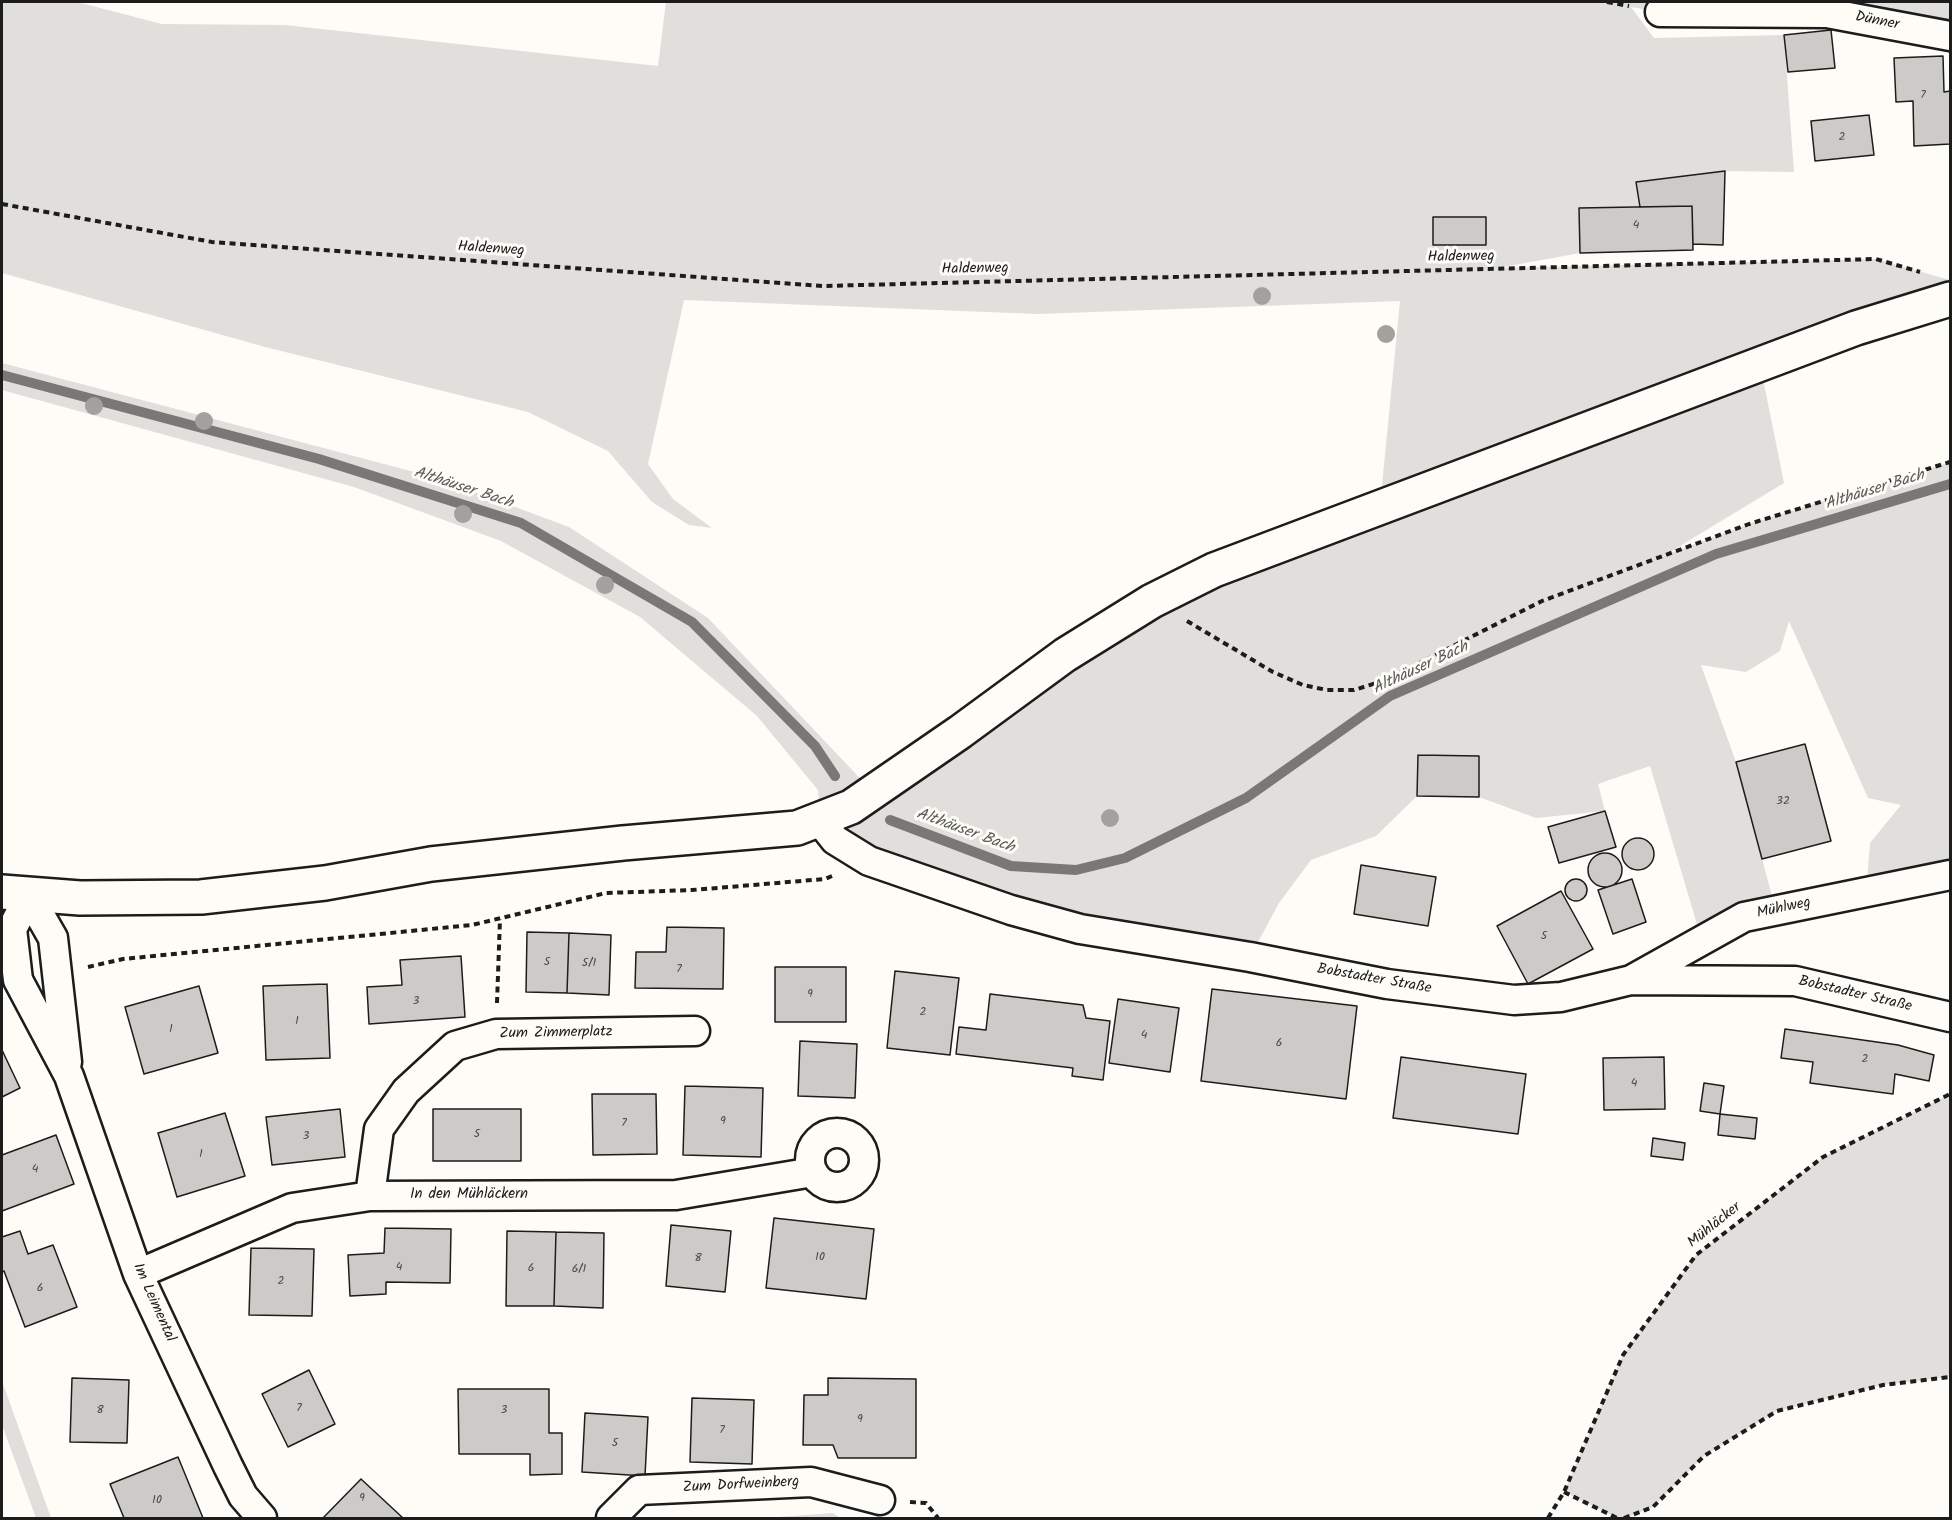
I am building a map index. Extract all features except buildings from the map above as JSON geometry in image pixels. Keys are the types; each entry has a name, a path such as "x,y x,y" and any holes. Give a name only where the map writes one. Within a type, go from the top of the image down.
{"street":[{"name":"Dünner","path":"1660,12 1827,13 1950,36"},
{"path":"16,894 201,897 325,883 431,864 623,843 742,835 797,828 820,821 851,807 888,783 1065,655 1152,601 1214,570 1856,328 1950,299"},
{"name":"Bobstadter Straße","path":"820,821 835,840 869,861 1011,910 1080,929 1250,957 1387,984 1514,1000 1561,997 1631,980 1795,981 1950,1017"},
{"name":"Mühlweg","path":"1631,980 1744,917 1950,875"},
{"name":"Im Leimental","path":"16,894 53,938 69,1076"},
{"name":"Im Leimental","path":"16,894 12,929 18,980 69,1076 138,1274 243,1496 262,1518"},
{"name":"Zum Zimmerplatz","path":"370,1196 379,1129 406,1091 455,1046 496,1034 695,1031"},
{"name":"In den Mühläckern","path":"138,1274 292,1208 370,1196 676,1195 813,1172"},
{"name":"Zum Dorfweinberg","path":"611,1518 639,1490 811,1482 880,1500"}],"path":[{"name":"Haldenweg","path":"2,204 212,242 822,286 1876,259 1929,274"},
{"path":"1152,601 1273,672 1303,685 1327,690 1354,690 1386,680 1542,601 1749,524 1950,462"},
{"path":"57,974 123,959 472,925 606,893 692,890 825,879 869,861"},
{"path":"496,1034 500,919"},
{"name":"Mühläcker","path":"1548,1518 1564,1492 1623,1355 1696,1255 1823,1157 1950,1094"},
{"path":"1624,1518 1653,1507 1704,1456 1778,1411 1883,1385 1950,1377"},
{"path":"1564,1492 1617,1518"}],"shaded area":[{"path":"2,2 77,2 162,24 285,25 658,66 666,2 1660,2 1660,12 1631,7 1654,38 1784,35 1794,172 1725,171 1637,182 1640,207 1580,253 1498,268 1876,259 1950,280 1950,299 1760,364 1784,483 1665,555 1749,524 1950,462 1950,875 1866,893 1870,843 1901,805 1868,798 1789,621 1780,651 1746,672 1701,665 1736,762 1776,911 1702,941 1650,766 1598,784 1605,811 1536,818 1479,797 1479,756 1418,756 1417,796 1376,836 1311,860 1279,903 1250,957 941,885 820,821 818,790 757,716 640,617 501,541 354,487 2,390 2,363 437,478 569,527 708,618 873,792 1065,655 1380,506 1400,301 1038,314 684,300 648,464 673,499 712,528 689,525 652,502 608,451 528,412 265,347 2,273"},
{"path":"1843,2 1950,2 1950,36 1827,13"},
{"path":"1950,1094 1950,1377 1883,1385 1777,1411 1704,1456 1653,1507 1624,1518 1617,1518 1564,1492 1623,1355 1696,1255 1823,1157"},
{"path":"2,1381 51,1518 36,1518 2,1425"},
{"path":"833,1513 840,1518 765,1518"}],"waterway":[{"name":"Althäuser Bach","path":"2,375 319,459 521,523 692,622 815,746 835,776"},
{"name":"Althäuser Bach","path":"890,820 1011,866 1076,870 1125,858 1246,798 1390,696 1716,554 1950,484"}]}
